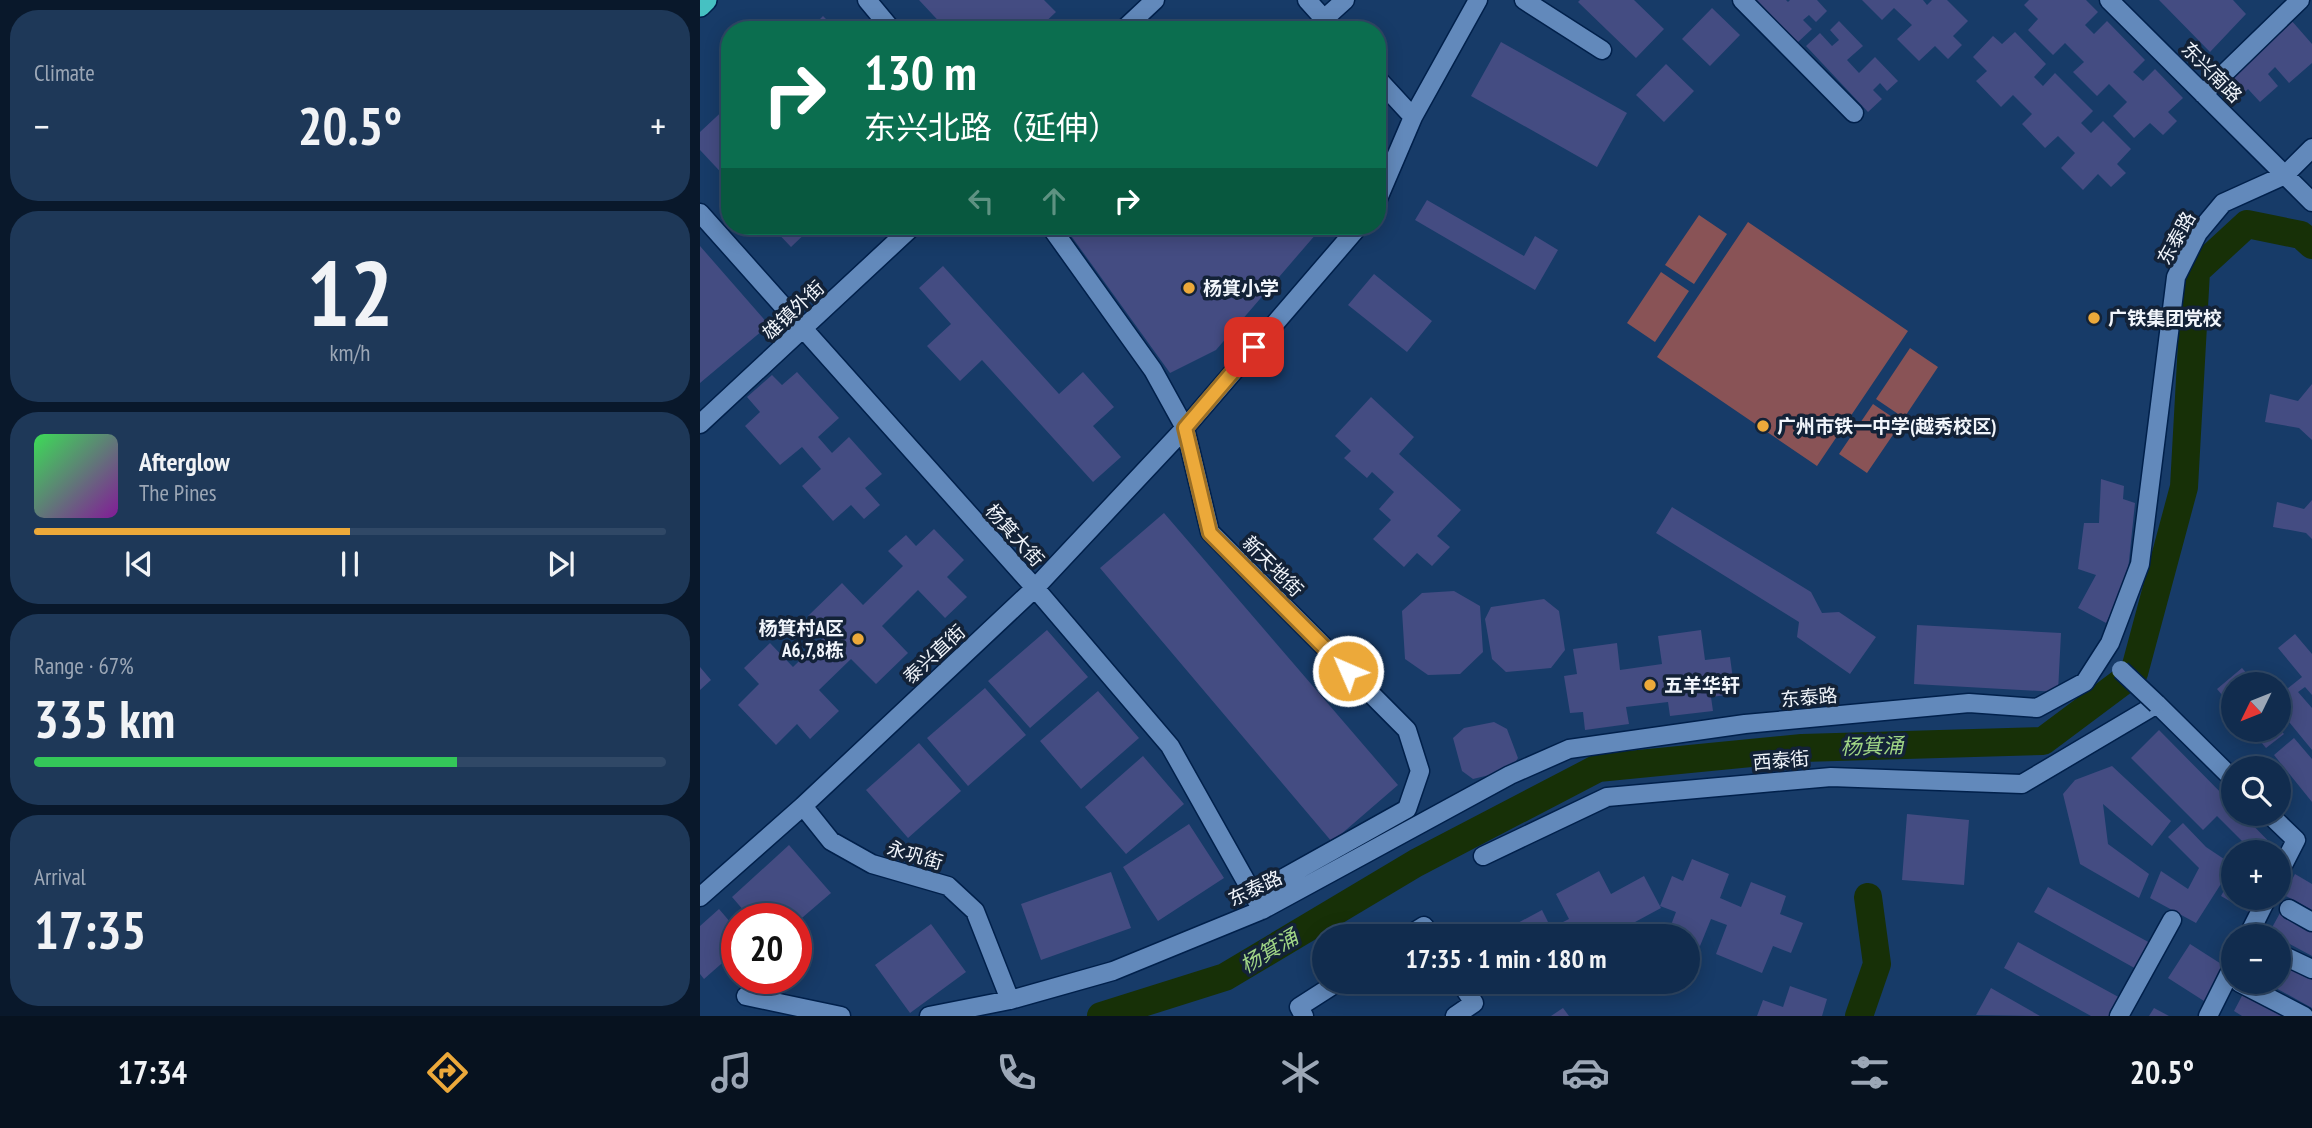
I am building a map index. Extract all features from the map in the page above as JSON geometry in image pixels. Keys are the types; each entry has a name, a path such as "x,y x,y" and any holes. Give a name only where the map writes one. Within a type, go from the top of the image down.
{"highway":[{"path":"700,6 706,0"}],"street":[{"path":"867,0 884,21"},
{"path":"1133,21 1155,0"},
{"path":"1307,0 1325,21"},
{"path":"1332,21 1345,0"},
{"path":"1386,180 1413,117 1478,0"},
{"path":"1524,0 1602,50"},
{"path":"1742,0 1854,113"},
{"name":"东兴南路","path":"2109,0 2312,202"},
{"path":"2203,94 2300,0"},
{"path":"1386,88 1413,117"},
{"path":"2286,175 2312,148"},
{"name":"东泰路","path":"929,1016 1010,1000 1113,971 1259,902 1510,775 1569,749 1745,724 1969,704 2037,708 2085,682 2110,643 2140,564 2176,277 2198,233 2223,203 2286,175"},
{"name":"杨箕大街","path":"700,214 1035,588 1170,746 1259,902"},
{"name":"雄镇外街","path":"700,424 903,235"},
{"name":"新天地街","path":"1056,235 1153,369 1185,428 1210,533 1407,730 1420,771 1407,809 1288,878 1259,902"},
{"name":"泰兴直街","path":"700,897 803,806 1035,588 1185,428 1351,235"},
{"path":"2103,654 2221,767"},
{"name":"西泰街","path":"1483,856 1607,797 1831,777 2022,784 2157,704"},
{"name":"永巩街","path":"803,806 831,841 872,864 948,886 975,911 1010,1000"},
{"path":"2281,826 2296,840 2291,850"},
{"path":"2291,910 2312,922"},
{"path":"2119,1016 2172,920"},
{"path":"2291,959 2312,969"},
{"path":"1304,1016 1298,1007 1319,994"},
{"path":"1455,1016 1474,1003 1468,994"},
{"path":"2208,1016 2223,994"},
{"path":"2268,994 2304,1016"},
{"path":"746,996 841,1016"}],"shaded area":[{"path":"1699,215 1727,234 1694,284 1665,265"},
{"path":"1748,222 1908,331 1817,466 1657,357"},
{"path":"1661,272 1689,291 1655,342 1627,323"},
{"path":"1910,348 1938,367 1904,418 1876,399"},
{"path":"1873,404 1901,423 1867,473 1839,454"}],"building":[{"path":"919,0 1044,0 1056,12 1046,21 939,21"},
{"path":"1634,0 1664,29 1636,58 1578,2"},
{"path":"1757,0 1817,0 1827,11 1816,22 1809,15 1803,20 1812,29 1797,43"},
{"path":"1862,0 1923,0 1927,5 1932,0 1947,0 1968,21 1953,36 1962,45 1948,59 1935,46 1919,61 1897,39 1912,25 1894,8 1882,20"},
{"path":"2029,0 2086,0 2098,12 2085,25 2094,34 2107,21 2145,60 2133,72 2143,81 2155,69 2183,98 2168,112 2177,121 2163,135 2150,123 2134,138 2113,116 2127,102 2109,84 2097,96 2073,72 2084,62 2065,43 2053,55 2028,30 2038,19 2024,5"},
{"path":"2159,0 2233,0 2246,14 2210,52"},
{"path":"1712,8 1740,35 1710,66 1682,39"},
{"path":"2291,20 2312,44 2312,63 2289,83 2275,67 2268,74 2278,86 2260,102 2248,89 2244,93 2229,76"},
{"path":"1839,21 1863,46 1847,60 1859,73 1875,57 1898,81 1887,91 1880,83 1873,90 1882,99 1868,112 1806,46 1820,33 1832,46 1839,40 1830,30"},
{"path":"2015,32 2046,64 2034,77 2043,86 2055,73 2093,111 2081,123 2091,133 2103,121 2131,149 2117,164 2126,173 2111,187 2098,174 2083,190 2061,168 2075,153 2058,136 2045,148 2022,124 2032,114 2013,95 2001,107 1976,81 1987,71 1973,57 1993,36 2002,44"},
{"path":"1501,42 1627,113 1597,167 1471,96"},
{"path":"1666,64 1694,91 1664,122 1636,95"},
{"path":"721,112 721,172 700,150 700,132"},
{"path":"1427,200 1524,256 1535,236 1558,250 1535,290 1415,220"},
{"path":"780,235 804,235 791,247"},
{"name":"杨箕小学","path":"1070,235 1315,235 1216,350 1170,373"},
{"path":"700,246 769,325 700,383"},
{"path":"943,266 1059,394 1083,372 1114,407 1093,426 1121,457 1093,482 982,360 960,381 927,346 951,324 919,288"},
{"path":"1374,274 1432,321 1407,352 1348,305"},
{"path":"797,372 839,418 818,437 832,453 849,437 882,474 865,488 880,505 864,519 851,505 833,521 802,486 821,469 802,447 780,465 745,426 760,412 747,397 772,375 782,385"},
{"path":"2312,384 2312,440 2299,428 2265,422 2270,394 2298,401"},
{"path":"1371,397 1414,437 1399,454 1461,510 1437,536 1450,547 1432,566 1417,553 1404,567 1373,539 1391,520 1379,509 1394,492 1372,472 1367,478 1344,458 1351,451 1335,436"},
{"path":"2101,479 2124,486 2123,499 2135,503 2127,580 2106,623 2078,608 2096,575 2078,569 2084,523 2099,523"},
{"path":"2312,500 2312,539 2306,533 2273,527 2277,502 2304,509"},
{"path":"1672,507 1811,592 1822,613 1839,612 1876,637 1850,674 1797,637 1799,622 1656,533"},
{"path":"1164,513 1398,785 1332,842 1100,568"},
{"name":"杨箕村A区 A6,7,8栋","path":"934,529 964,560 947,577 967,597 945,618 918,590 882,626 908,653 876,684 851,659 819,690 839,711 810,739 797,724 776,745 738,705 759,684 744,668 770,643 793,667 826,635 808,616 842,583 863,605 903,566 888,551 906,535 916,546"},
{"path":"1454,591 1480,606 1483,652 1460,674 1428,675 1405,659 1402,611 1422,593"},
{"path":"1544,599 1559,611 1565,650 1551,668 1506,672 1492,659 1485,619 1491,607"},
{"path":"1917,625 2061,633 2058,692 1914,684"},
{"path":"1047,630 1088,677 1030,728 988,681"},
{"name":"五羊华轩","path":"1701,630 1705,660 1730,657 1735,694 1711,697 1713,711 1670,716 1668,702 1626,707 1629,724 1585,730 1583,712 1570,713 1564,676 1577,674 1573,649 1617,643 1620,670 1662,664 1658,636"},
{"path":"2295,634 2312,654 2312,695 2305,687 2298,692 2312,708 2312,750 2291,724 2291,686 2302,677 2278,648"},
{"path":"700,667 711,680 700,690"},
{"path":"985,688 1026,735 968,786 927,738"},
{"path":"1098,691 1139,738 1081,789 1040,741"},
{"path":"1494,722 1507,729 1518,758 1510,770 1473,779 1462,771 1453,738 1464,728"},
{"path":"2159,730 2221,793 2221,820 2217,816 2203,830 2131,758"},
{"path":"2294,738 2312,759 2312,802 2291,776 2291,756 2274,755"},
{"path":"2261,742 2274,742 2266,748"},
{"path":"919,743 961,791 908,838 866,790"},
{"path":"1143,756 1184,804 1126,854 1085,807"},
{"path":"2112,766 2171,821 2152,846 2103,804 2108,844 2149,874 2139,898 2080,864 2063,794 2075,780"},
{"path":"1907,814 1969,820 1964,885 1902,880"},
{"path":"2183,823 2206,847 2221,857 2221,884 2196,923 2150,898 2161,871 2188,889 2199,868 2168,837"},
{"path":"1189,824 1224,878 1158,921 1123,867"},
{"path":"2227,826 2254,826 2267,840 2241,840"},
{"path":"789,845 831,893 812,909 812,903 737,903 732,897"},
{"path":"1692,859 1729,874 1720,898 1741,907 1751,882 1786,896 1780,914 1803,923 1791,953 1773,946 1762,973 1716,954 1727,925 1711,919 1700,946 1700,924 1671,924 1676,912 1660,906 1672,876 1683,881"},
{"path":"1599,871 1611,894 1644,876 1661,908 1631,924 1559,924 1569,919 1556,894"},
{"path":"1111,872 1131,928 1041,960 1021,904"},
{"path":"2295,874 2312,884 2312,910 2291,899 2291,882"},
{"path":"2048,887 2152,944 2138,970 2034,912"},
{"path":"719,909 721,911 721,964 704,979 700,974 700,926"},
{"path":"1542,910 1549,924 1516,924"},
{"path":"2280,913 2312,930 2312,956 2291,945 2291,924 2274,924"},
{"path":"931,924 966,972 910,1013 875,965"},
{"path":"2018,942 2124,1000 2116,1016 2091,1016 2004,968"},
{"path":"2190,944 2221,964 2221,975 2204,1001 2168,978"},
{"path":"2291,968 2312,980 2312,1008 2287,994 2291,994"},
{"path":"1790,986 1827,999 1822,1016 1757,1016 1763,1000 1783,1007"},
{"path":"1991,988 2040,1016 1976,1015"},
{"path":"2243,994 2248,994 2288,1016 2242,1016 2234,1011"},
{"path":"1563,1008 1569,1016 1551,1016"},
{"path":"2154,1008 2169,1016 2149,1016"}],"waterway":[{"name":"杨箕涌","path":"1101,1016 1225,977 1416,863 1598,768 1802,748 2043,741 2134,673 2184,487 2196,271 2247,224 2301,235 2312,245"},
{"path":"1859,1016 1877,964 1868,897"}],"place":[{"name":"杨箕小学","path":"1189,288"},
{"name":"广铁集团党校","path":"2094,318"},
{"name":"广州市铁一中学(越秀校区)","path":"1763,426"},
{"name":"杨箕村A区 A6,7,8栋","path":"858,639"},
{"name":"五羊华轩","path":"1650,685"}],"route":[{"path":"1254,347 1185,428 1210,533 1348,671"}]}
